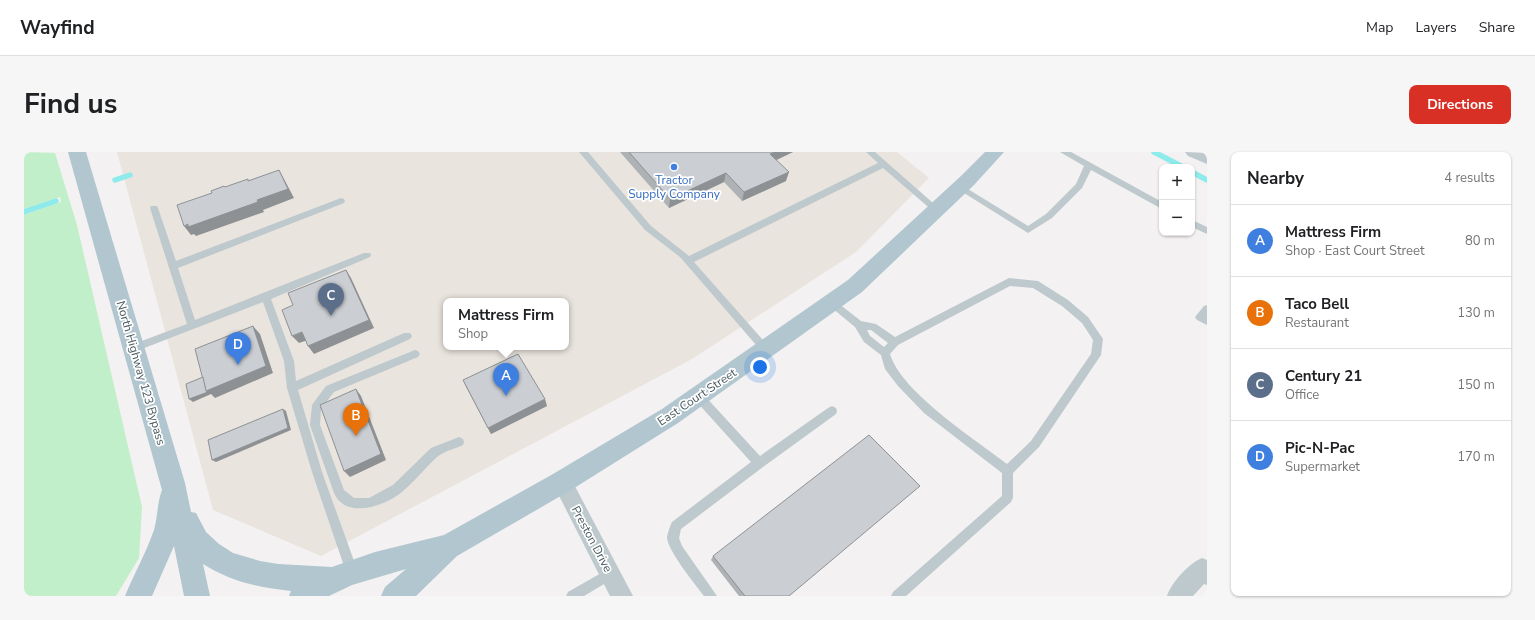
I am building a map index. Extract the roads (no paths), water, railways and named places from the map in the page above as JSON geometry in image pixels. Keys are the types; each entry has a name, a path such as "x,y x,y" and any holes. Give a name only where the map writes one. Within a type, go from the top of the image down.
{"main road":[{"name":"North Highway 123 Bypass","path":"77,152 175,495 198,596"},
{"name":"East Court Street","path":"394,596 406,587 448,547 562,482 664,420 766,350 855,286 960,188 995,152"},
{"path":"175,495 197,541 217,559 244,570 284,578 342,576"},
{"path":"138,596 159,552 175,495"},
{"name":"East Court Street","path":"302,596 342,576 394,559 448,547"}],"street":[{"path":"1193,152 1207,159"},
{"name":"Preston Drive","path":"562,482 622,596"},
{"path":"1178,596 1202,569 1207,574"}],"lane":[{"path":"583,152 648,228 683,255 766,350"},
{"path":"870,152 937,210"},
{"path":"1064,152 1159,204"},
{"path":"688,261 884,164"},
{"path":"960,188 1028,230 1049,216 1079,186 1090,165"},
{"path":"173,266 341,201"},
{"path":"154,208 192,325"},
{"path":"1195,225 1207,231"},
{"path":"134,348 266,297 367,255"},
{"path":"885,353 895,342 1009,282 1035,284 1065,302 1085,320 1098,339 1096,355 1035,444 1008,472 1007,498 898,596"},
{"path":"266,297 289,361 292,388 316,472 342,576"},
{"path":"831,303 858,324 867,339 885,353 889,366 902,383 928,410 1008,472"},
{"path":"1207,309 1200,317 1207,321"},
{"path":"858,324 873,327 895,342"},
{"path":"292,388 407,336"},
{"path":"416,354 330,389 316,408 315,425 340,493 352,502 370,503 397,489 435,452 459,442"},
{"path":"699,397 760,463"},
{"path":"711,596 678,550 673,538 676,526 832,411"},
{"path":"572,596 610,574"}],"waterway":[{"path":"1154,152 1177,164"},
{"path":"1195,174 1207,180"},
{"path":"115,180 130,175"},
{"path":"24,212 56,201"}],"place":[{"name":"Tractor Supply Company","path":"674,167"},
{"name":"Century 21","path":"331,316"},
{"name":"Pic-N-Pac","path":"238,365"},
{"name":"Mattress Firm","path":"506,396"},
{"name":"Taco Bell","path":"356,436"}]}
